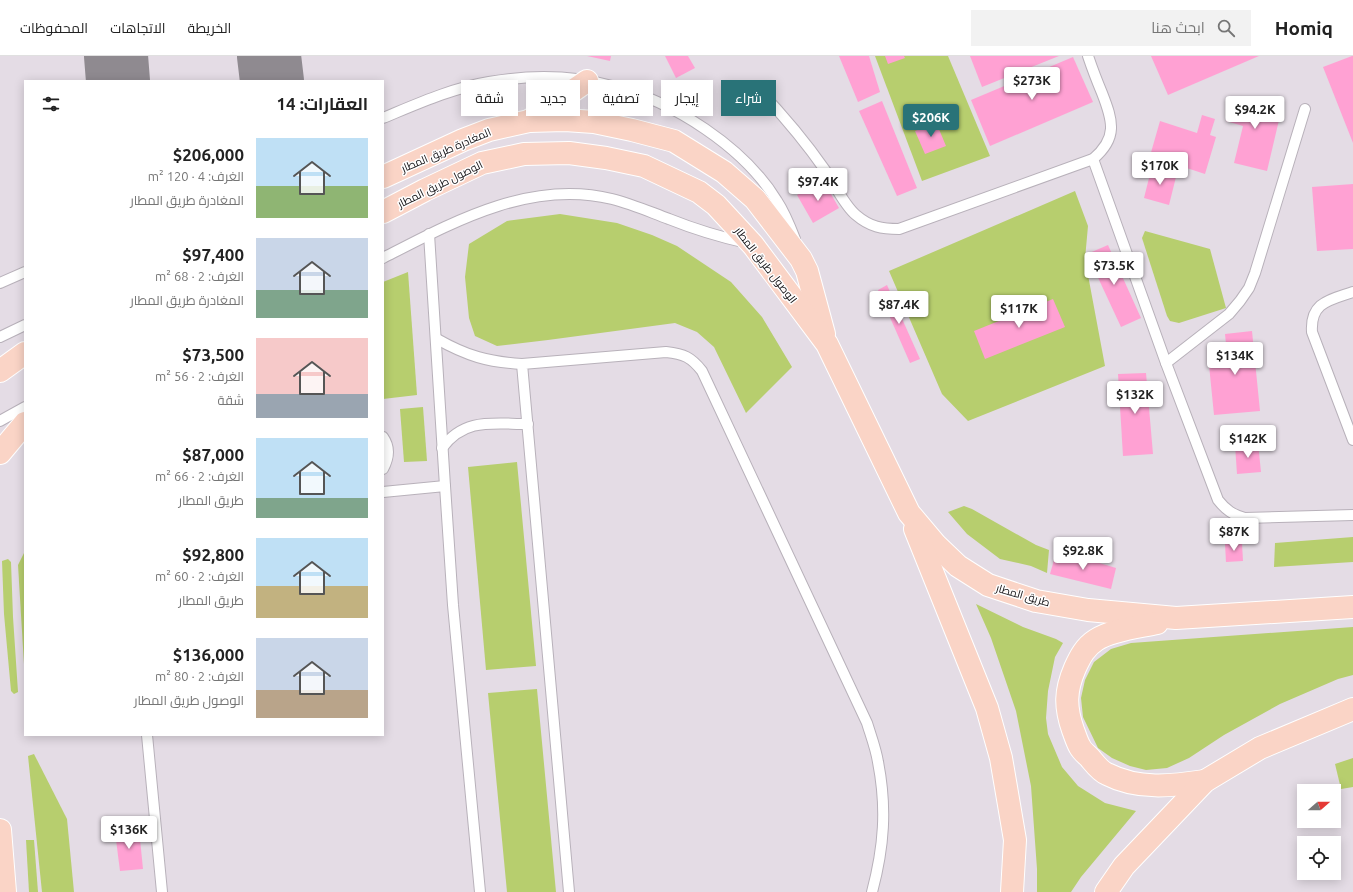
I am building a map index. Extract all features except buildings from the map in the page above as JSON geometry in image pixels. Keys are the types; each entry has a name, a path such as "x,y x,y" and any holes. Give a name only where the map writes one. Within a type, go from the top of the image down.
{"main road":[{"path":"529,121 586,81"},
{"name":"المغادرة طريق المطار","path":"384,177 463,140 489,130 529,121 565,120 594,122 632,130 674,142 724,172 755,199 801,259 812,286 827,344"},
{"name":"الوصول طريق المطار","path":"384,211 424,190 482,163 524,154 569,153 606,158 644,166 699,192 716,205 753,245 827,344"},
{"name":"طريق المطار","path":"827,344 909,514 936,545 958,566 988,585 1036,601 1088,610 1176,618 1353,608"},
{"path":"0,370 24,354"},
{"path":"0,453 24,424"},
{"path":"909,514 987,708 1001,758 1015,840 1012,892"},
{"path":"1176,618 1115,633 1097,639 1088,646 1080,656 1069,682 1066,702 1068,714 1079,746 1097,767 1106,774 1122,780 1148,786 1205,781"},
{"path":"1106,892 1124,866 1205,781 1260,748 1353,710"},
{"path":"0,830 5,892"}],"lane":[{"path":"776,109 805,142 855,215 868,224 883,229 899,229 1093,159 1102,151 1112,129 1111,116 1088,56"},
{"path":"384,118 436,97 488,82 536,78 561,78 612,86 636,93 660,103 705,129 746,164 765,184 777,200 790,226 801,259"},
{"path":"1166,363 1229,314 1249,288 1255,273 1305,109"},
{"path":"1093,159 1166,363 1218,500 1225,509 1234,515 1246,518 1353,515"},
{"path":"384,257 429,234 483,211 514,200 546,194 578,194 611,198 697,229 753,245"},
{"path":"429,234 442,448 454,605 480,892"},
{"path":"0,282 24,272"},
{"path":"1353,292 1327,301 1319,306 1311,322 1312,332 1353,440"},
{"path":"0,337 24,325"},
{"path":"436,339 456,350 478,358 500,363 522,364 666,352 680,353 693,360 702,371 867,723 878,761 883,793 884,820 879,863 872,892"},
{"path":"522,364 569,892"},
{"path":"0,421 24,408"},
{"path":"442,448 455,433 472,425 528,424"},
{"path":"384,438 388,451 387,462 384,467"},
{"path":"384,492 445,486"},
{"path":"147,736 162,892"}],"green space":[{"path":"875,56 948,56 990,156 922,181"},
{"path":"1075,191 1088,226 1085,259 1105,366 968,421 942,394 889,271"},
{"path":"560,214 617,223 652,235 677,246 731,282 762,317 792,367 746,413 714,347 697,332 675,323 497,346 475,336 469,318 465,277 469,244 507,221"},
{"path":"1145,231 1210,249 1226,308 1179,323 1170,321 1167,316 1142,238"},
{"path":"408,272 417,395 384,399 384,282"},
{"path":"423,407 427,461 404,462 400,409"},
{"path":"517,462 536,666 486,670 468,467"},
{"path":"964,506 1036,545 1049,550 1047,573 1031,566 1000,559 967,534 948,512"},
{"path":"1353,537 1353,562 1274,567 1275,543"},
{"path":"24,553 24,664 18,565"},
{"path":"8,559 11,562 18,692 14,694 11,691 4,614 2,561"},
{"path":"976,604 1023,627 1063,643 1055,657 1048,691 1046,718 1048,734 1062,767 1078,786 1105,803 1136,811 1081,877 1071,892 1037,892 1037,869 1031,786 1016,711 991,638"},
{"path":"1353,627 1353,675 1338,679 1280,704 1224,735 1189,758 1167,768 1146,770 1130,766 1112,758 1098,748 1083,717 1081,698 1085,680 1094,662 1111,649 1131,643"},
{"path":"537,689 556,892 507,892 488,693"},
{"path":"34,754 67,819 74,892 42,892 28,756"},
{"path":"1353,758 1353,787 1341,789 1335,764"},
{"path":"26,840 34,840 38,892 29,892"}],"taxiway":[{"path":"116,56 118,80"},
{"path":"269,56 272,80"}]}
